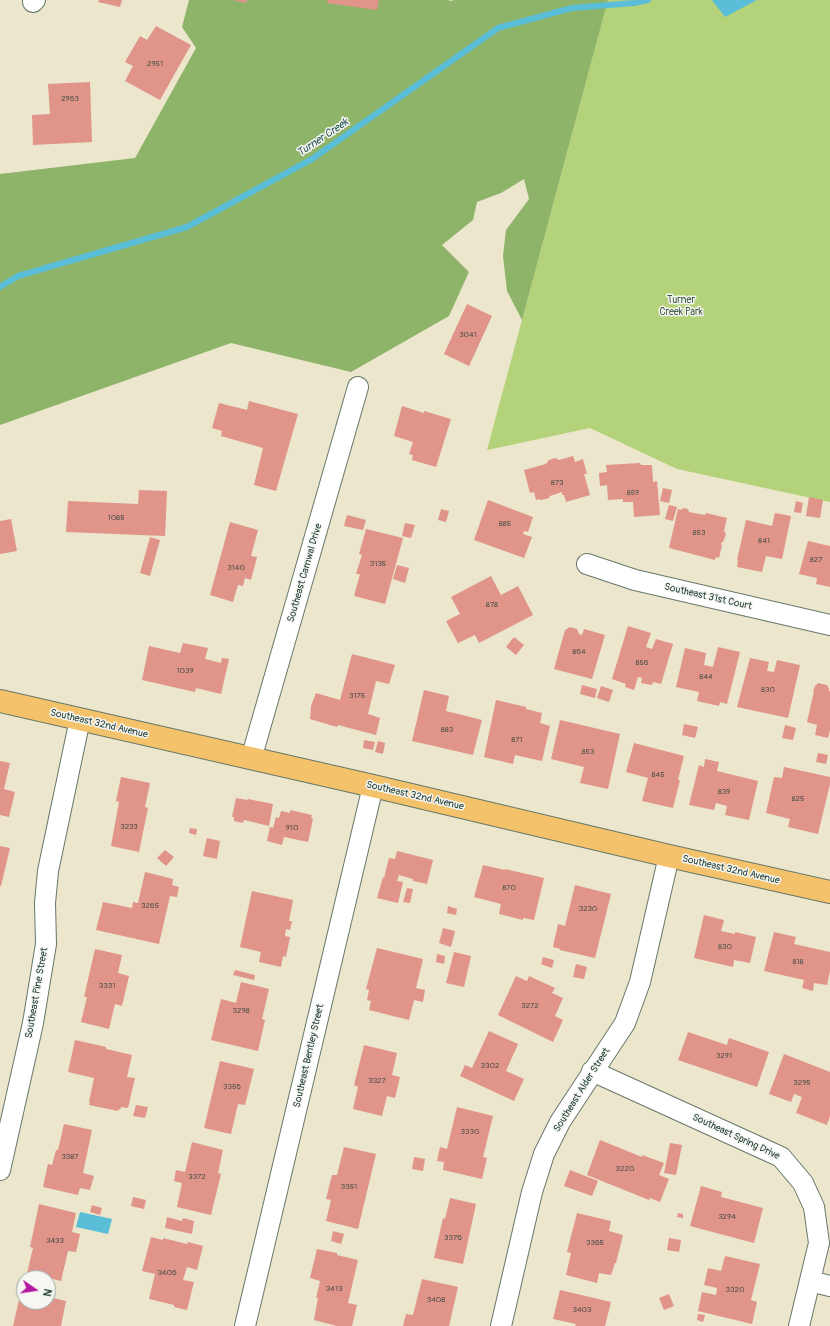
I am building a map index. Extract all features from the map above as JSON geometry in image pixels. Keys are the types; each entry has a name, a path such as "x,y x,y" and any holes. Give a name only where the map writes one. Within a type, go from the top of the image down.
{"main road":[{"name":"Southeast 32nd Avenue","path":"0,701 830,892"}],"street":[{"name":"Southeast Camwal Drive","path":"251,759 358,388"},
{"name":"Southeast 31st Court","path":"587,564 635,580 830,625"},
{"name":"Southeast Pine Street","path":"0,1170 33,1024 46,944 45,903 48,871 80,719"},
{"name":"Southeast Bentley Street","path":"245,1326 373,786"},
{"name":"Southeast Alder Street","path":"501,1326 532,1192 544,1154 560,1122 592,1071 625,1023 640,982 669,856"},
{"name":"Southeast Spring Drive","path":"592,1071 781,1157 803,1183 814,1207 819,1243 799,1326"},
{"path":"810,1281 830,1286"}],"green space":[{"path":"189,0 608,0 522,320 507,291 503,256 506,230 529,199 524,179 501,193 477,202 473,220 442,245 469,272 449,316 351,372 231,343 0,425 0,174 135,158 196,48 182,27"},
{"name":"Turner Creek Park","path":"608,0 830,0 830,502 677,469 590,428 487,450"}],"water":[{"path":"712,0 757,0 725,17"},
{"path":"80,1212 112,1219 108,1234 76,1227"}],"building":[{"path":"99,0 122,0 120,7 98,2"},
{"path":"233,0 247,0 246,3"},
{"path":"328,0 379,0 377,10 327,3"},
{"path":"156,26 191,45 160,100 125,81 133,66 125,62 140,36 147,40"},
{"path":"90,82 92,142 33,145 32,115 50,114 48,84"},
{"path":"467,304 492,316 469,366 444,354"},
{"path":"249,401 298,414 276,491 254,485 263,448 221,436 222,431 212,428 219,403 247,410"},
{"path":"402,406 451,419 436,467 412,460 413,455 409,454 413,442 394,436"},
{"path":"573,456 575,462 583,459 587,474 584,474 590,495 566,502 562,492 550,496 549,498 536,500 534,492 530,493 524,470 546,464 549,460 555,458 559,460"},
{"path":"640,463 641,465 652,465 653,482 657,481 660,515 634,517 633,502 623,502 623,499 608,500 607,485 600,486 599,473 607,472 606,465"},
{"path":"663,488 672,490 669,503 660,501"},
{"path":"139,490 167,491 165,536 66,532 68,501 138,504"},
{"path":"809,497 823,500 820,518 806,516"},
{"path":"488,500 533,517 528,532 524,531 523,534 532,537 524,558 474,540"},
{"path":"796,501 803,503 801,513 794,512"},
{"path":"669,505 677,507 673,521 665,519"},
{"path":"683,508 688,509 689,512 705,515 706,513 727,518 724,531 726,534 723,542 721,543 722,545 719,558 716,557 715,560 669,548 678,509 681,510"},
{"path":"441,509 449,511 446,522 438,520"},
{"path":"775,513 791,516 782,559 766,556 762,572 737,567 737,560 746,520 772,526"},
{"path":"347,515 366,520 363,530 344,526"},
{"path":"11,519 17,551 0,554 0,521"},
{"path":"230,522 258,530 251,556 257,557 251,580 245,578 243,586 238,585 233,602 210,595"},
{"path":"405,523 415,525 411,538 402,536"},
{"path":"366,529 403,538 385,604 354,596 360,574 356,574 362,555 359,554"},
{"path":"150,537 160,540 150,576 140,573"},
{"path":"808,541 830,546 830,587 816,584 817,578 799,574"},
{"path":"397,565 409,568 405,583 393,579"},
{"path":"491,576 501,595 518,586 533,615 479,643 475,635 458,643 446,621 460,614 451,597"},
{"path":"628,626 651,633 646,647 652,649 656,639 673,644 661,684 653,682 652,685 641,683 642,678 638,677 634,690 625,687 626,684 612,679"},
{"path":"570,627 577,629 579,634 582,635 584,629 605,635 592,679 554,669 565,630"},
{"path":"514,637 524,645 516,655 506,647"},
{"path":"183,643 208,648 205,659 221,663 222,658 229,659 221,694 196,688 195,692 142,680 149,646 180,653"},
{"path":"718,647 740,652 727,704 720,702 719,706 697,701 699,692 676,687 685,648 706,653 704,665 713,667"},
{"path":"352,654 395,665 389,684 376,681 368,714 380,718 376,735 338,725 337,727 310,719 311,706 316,693 340,700"},
{"path":"750,658 769,662 767,671 774,672 777,660 800,665 788,718 737,707"},
{"path":"818,683 827,685 830,691 830,730 828,738 815,735 817,725 807,722 813,691"},
{"path":"582,685 597,689 595,698 580,694"},
{"path":"601,686 613,690 609,702 597,698"},
{"path":"424,690 449,696 446,711 482,720 473,755 412,741"},
{"path":"496,700 526,707 526,709 542,713 540,723 550,726 542,761 515,755 513,764 484,757"},
{"path":"560,720 620,734 608,789 580,783 584,767 551,759"},
{"path":"684,724 698,727 695,738 682,735"},
{"path":"785,725 796,728 793,740 782,738"},
{"path":"364,740 375,742 373,750 363,748"},
{"path":"378,741 385,743 383,754 375,752"},
{"path":"634,743 684,756 673,808 642,801 648,778 626,772"},
{"path":"818,753 828,755 826,764 816,762"},
{"path":"705,759 719,762 717,771 758,781 749,820 725,815 727,806 716,803 714,810 689,805 699,765 704,767"},
{"path":"0,761 10,763 4,789 15,792 9,817 0,815"},
{"path":"784,767 830,777 830,784 818,834 788,827 790,819 766,813 774,777 782,778"},
{"path":"121,777 150,783 145,807 148,808 139,852 111,846 119,802 116,801"},
{"path":"236,798 273,804 269,826 244,820 243,823 234,821 234,817 232,817"},
{"path":"290,810 312,815 311,818 313,819 308,842 284,837 282,845 267,841 270,827 273,828 276,817 279,818 281,811 290,813"},
{"path":"190,828 197,829 196,835 189,833"},
{"path":"207,838 220,841 217,859 203,856"},
{"path":"0,846 10,848 1,886 0,886"},
{"path":"165,850 174,857 166,866 157,858"},
{"path":"397,851 433,860 427,884 413,881 413,879 399,875 397,881 403,882 398,903 377,898 389,858 395,859"},
{"path":"483,865 544,878 534,920 523,918 523,920 499,914 501,904 474,897"},
{"path":"145,872 173,879 172,885 179,887 177,897 170,896 159,944 96,930 103,902 132,908 133,902 138,903"},
{"path":"575,885 611,894 595,958 553,947 558,924 565,926"},
{"path":"407,888 413,889 410,903 403,902"},
{"path":"252,891 293,900 289,921 292,921 290,930 286,929 285,936 290,937 286,957 283,956 281,967 259,962 261,952 240,947"},
{"path":"448,906 457,909 456,915 447,913"},
{"path":"704,915 724,920 721,931 735,934 735,932 756,937 750,963 734,960 733,967 694,958"},
{"path":"443,928 455,931 451,947 439,943"},
{"path":"774,932 796,937 794,944 830,952 830,971 827,985 814,983 813,991 802,988 804,980 764,971"},
{"path":"377,948 423,959 416,988 425,990 423,1002 414,1000 409,1020 369,1010 371,1001 367,1000 369,990 366,989"},
{"path":"95,949 122,955 118,973 129,976 122,1006 115,1004 109,1029 81,1022 87,997 84,997"},
{"path":"454,952 471,956 464,987 446,983"},
{"path":"437,954 445,956 444,964 436,962"},
{"path":"543,957 554,960 552,968 541,964"},
{"path":"576,964 587,967 584,979 573,977"},
{"path":"235,970 255,975 254,980 233,975"},
{"path":"516,976 527,981 529,976 555,988 552,993 563,998 555,1016 563,1020 553,1042 498,1015"},
{"path":"241,982 269,989 262,1019 265,1020 258,1051 211,1040 221,999 236,1003"},
{"path":"489,1031 518,1044 506,1071 524,1079 514,1101 460,1076 465,1065 472,1068"},
{"path":"688,1032 727,1045 729,1038 769,1052 757,1087 678,1060"},
{"path":"75,1040 132,1055 127,1077 135,1078 128,1108 121,1107 118,1111 89,1105 94,1078 68,1072"},
{"path":"364,1045 397,1053 392,1075 400,1077 395,1098 387,1096 382,1116 353,1109 358,1087 354,1085"},
{"path":"784,1054 830,1072 830,1116 827,1125 796,1113 802,1097 794,1094 791,1102 769,1094"},
{"path":"220,1061 254,1069 245,1105 238,1104 231,1134 204,1128"},
{"path":"136,1105 148,1107 145,1118 133,1116"},
{"path":"457,1107 493,1116 483,1157 487,1158 482,1179 443,1170 444,1162 437,1161 440,1147 447,1149"},
{"path":"64,1124 92,1130 83,1173 94,1176 90,1190 80,1188 78,1195 43,1187 48,1164 52,1165 56,1150 58,1150"},
{"path":"600,1140 642,1157 642,1155 664,1163 659,1175 669,1179 660,1202 650,1198 649,1200 587,1175"},
{"path":"192,1142 223,1150 218,1173 221,1174 211,1215 177,1207 182,1183 174,1181 176,1170 185,1172"},
{"path":"670,1143 682,1145 676,1175 664,1173"},
{"path":"344,1147 376,1154 358,1229 326,1221 331,1200 326,1199 332,1175 337,1175"},
{"path":"414,1157 425,1159 423,1171 412,1169"},
{"path":"570,1170 598,1181 592,1196 564,1186"},
{"path":"701,1186 722,1192 721,1197 763,1208 754,1243 690,1226"},
{"path":"133,1197 146,1200 144,1209 131,1206"},
{"path":"450,1198 476,1204 463,1264 434,1258 443,1218 445,1219"},
{"path":"39,1204 76,1213 72,1232 80,1234 76,1252 68,1251 61,1281 56,1280 56,1270 28,1270 33,1248 30,1247"},
{"path":"92,1205 102,1208 100,1215 90,1212"},
{"path":"577,1213 611,1221 609,1231 623,1235 616,1263 611,1275 599,1273 597,1283 566,1275 571,1253 567,1252"},
{"path":"678,1213 683,1214 683,1218 677,1217"},
{"path":"167,1217 182,1221 183,1218 194,1221 192,1234 165,1228"},
{"path":"333,1231 344,1234 341,1244 331,1241"},
{"path":"151,1237 163,1240 163,1238 187,1244 188,1242 203,1246 197,1270 187,1267 183,1280 194,1282 187,1310 149,1299 155,1274 142,1271"},
{"path":"669,1238 681,1240 679,1252 667,1250"},
{"path":"317,1249 337,1253 337,1255 358,1260 348,1303 357,1305 352,1326 337,1326 314,1320 318,1298 316,1298 320,1281 310,1278"},
{"path":"725,1256 760,1264 751,1300 757,1302 752,1324 698,1311 702,1292 716,1295 717,1288 704,1285 708,1268 721,1271"},
{"path":"422,1279 458,1287 449,1326 403,1326 406,1314 413,1315"},
{"path":"560,1290 611,1302 605,1326 575,1326 576,1324 553,1319"},
{"path":"669,1294 674,1306 664,1310 659,1298"},
{"path":"56,1299 66,1301 61,1326 13,1326 17,1310 56,1310"},
{"path":"698,1314 705,1315 703,1322 697,1320"}],"waterway":[{"name":"Turner Creek","path":"0,287 18,276 187,227 312,159 498,28 572,8 634,3 648,0"}]}
